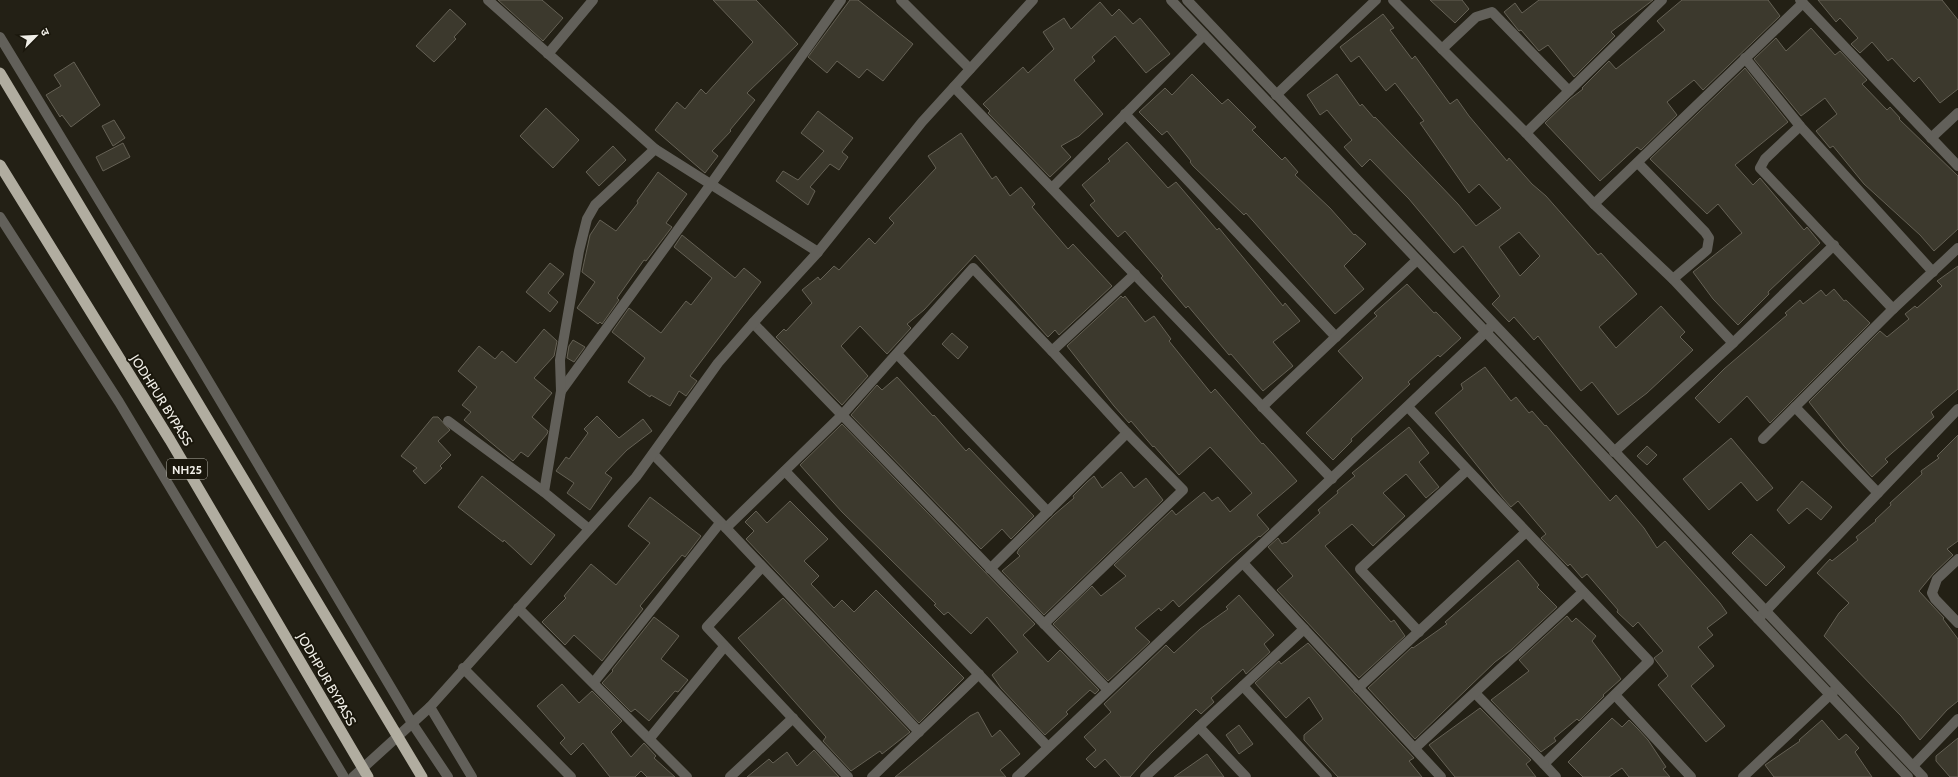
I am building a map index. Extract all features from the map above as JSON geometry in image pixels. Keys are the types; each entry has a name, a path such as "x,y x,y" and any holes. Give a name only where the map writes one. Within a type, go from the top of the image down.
{"highway":[{"path":"0,73 422,777"},
{"name":"JODHPUR BYPASS","path":"0,165 170,440 365,773"}],"street":[{"path":"488,0 655,149 818,252"},
{"path":"548,54 593,0"},
{"path":"561,391 711,184 841,0"},
{"path":"901,0 970,69"},
{"path":"353,777 365,773 397,737 430,707 463,668 636,477 718,363 818,252 922,122 1034,0"},
{"path":"1171,0 1908,777"},
{"path":"1187,0 1493,325 1923,777"},
{"path":"1276,95 1376,0"},
{"path":"1393,0 1526,132 1594,204 1673,280 1733,343"},
{"path":"1526,132 1662,0"},
{"path":"1594,204 1638,163 1801,1 1958,166"},
{"path":"1442,49 1476,17 1492,12 1569,91"},
{"path":"1052,188 1204,34"},
{"path":"0,37 213,387 412,723 448,777"},
{"path":"1745,58 1800,126 1933,272"},
{"path":"954,87 1332,479"},
{"path":"1931,138 1958,113"},
{"path":"1125,114 1336,337"},
{"path":"1800,126 1765,159 1760,168 1893,309"},
{"path":"544,492 561,391 560,360 579,251 587,219 595,205 655,149"},
{"path":"1638,163 1705,232 1709,238 1707,250 1673,280"},
{"path":"0,217 119,402 344,777"},
{"path":"1614,452 1733,343 1834,245"},
{"path":"1763,439 1893,309 1958,248"},
{"path":"1262,407 1417,260"},
{"path":"594,682 723,525 785,471 842,415 973,268 1127,433 1183,490 1044,624"},
{"path":"1052,351 1135,274"},
{"path":"753,323 1108,690"},
{"path":"1017,777 1493,325"},
{"path":"897,354 1048,512"},
{"path":"1408,407 1649,662 1544,764"},
{"path":"1795,407 1878,493"},
{"path":"1758,619 1958,409"},
{"path":"448,421 544,492 589,529"},
{"path":"990,569 1127,433"},
{"path":"653,454 723,525 919,732"},
{"path":"1419,632 1360,569 1468,470"},
{"path":"785,471 1048,747"},
{"path":"1358,688 1526,532"},
{"path":"1958,559 1937,580 1932,592 1935,599 1958,623"},
{"path":"1243,563 1441,777"},
{"path":"762,567 707,627 724,647 848,777"},
{"path":"1415,748 1583,592"},
{"path":"518,608 594,682 687,777"},
{"path":"1144,777 1304,629"},
{"path":"650,738 724,647"},
{"path":"463,668 571,777"},
{"path":"872,777 979,674"},
{"path":"1243,686 1327,777"},
{"path":"1749,775 1838,688"},
{"path":"1475,693 1556,777"},
{"path":"1615,695 1692,777"},
{"path":"430,707 472,777"},
{"path":"730,777 793,718"},
{"path":"1913,766 1958,719"},
{"path":"1199,727 1246,777"}],"building":[{"path":"498,0 542,0 563,18 543,41"},
{"path":"713,0 756,0 798,44 747,93 755,100 730,130 731,131 712,151 718,156 705,173 655,130 677,102 685,109 701,89 706,94 753,42"},
{"path":"850,0 858,0 913,44 883,81 867,69 859,78 837,61 827,73 808,57"},
{"path":"1430,0 1462,0 1469,9 1455,23"},
{"path":"1539,0 1653,0 1611,32 1615,36 1574,77 1548,45 1539,51 1521,30 1519,31 1504,12 1515,3 1522,13"},
{"path":"1682,0 1768,0 1780,16 1703,90 1694,80 1667,102 1677,115 1641,150 1637,147 1600,181 1545,123 1570,99 1583,89 1582,88 1609,61 1616,69 1665,30 1657,21"},
{"path":"1818,0 1942,0 1958,20 1958,89 1940,103 1919,77 1914,82 1892,58 1888,61 1872,42 1860,53 1851,44 1858,38 1840,18 1836,22"},
{"path":"1100,2 1112,16 1119,9 1133,24 1140,18 1170,54 1146,73 1115,36 1092,57 1095,61 1074,80 1103,114 1079,136 1061,146 1071,157 1050,177 988,113 990,111 983,104 1023,67 1028,73 1054,49 1043,32 1064,18 1071,29"},
{"path":"450,9 466,24 454,37 456,39 434,62 416,46"},
{"path":"1383,14 1394,28 1390,30 1412,59 1415,56 1450,104 1457,99 1469,116 1507,161 1509,158 1532,184 1546,196 1598,255 1601,253 1637,294 1599,327 1616,348 1661,306 1685,332 1680,337 1693,350 1647,393 1618,415 1592,382 1581,391 1538,336 1534,340 1514,317 1509,322 1492,304 1500,296 1463,246 1454,253 1409,199 1370,159 1362,167 1344,147 1352,140 1327,110 1320,115 1307,95 1337,74 1360,106 1362,104 1374,118 1375,117 1458,204 1476,226 1501,208 1479,184 1469,193 1420,123 1424,121 1395,83 1386,91 1359,56 1351,62 1340,47","holes":["1519,232 1540,256 1520,276 1499,247"]},
{"path":"1811,28 1835,55 1840,51 1867,80 1862,84 1887,110 1890,107 1900,118 1899,119 1958,176 1958,229 1934,251 1920,235 1864,184 1833,146 1830,148 1816,131 1837,114 1825,98 1801,116 1754,59 1776,38 1786,51"},
{"path":"74,62 100,105 71,127 62,115 60,117 46,95 61,86 54,75"},
{"path":"1745,68 1788,122 1735,165 1753,185 1760,178 1804,230 1807,227 1820,243 1768,292 1769,294 1738,325 1713,299 1693,272 1742,233 1718,204 1707,214 1650,159"},
{"path":"1192,74 1222,104 1228,99 1256,127 1252,130 1282,160 1285,157 1298,172 1295,175 1330,208 1354,235 1355,234 1366,244 1344,266 1364,289 1335,314 1246,213 1244,215 1193,166 1190,162 1191,161 1167,131 1162,135 1139,112 1165,88 1172,95"},
{"path":"546,108 579,140 553,168 520,136"},
{"path":"818,111 853,138 842,152 848,157 839,170 830,164 810,187 815,191 808,205 776,181 783,171 798,180 824,151 801,133"},
{"path":"114,120 125,138 113,146 102,126"},
{"path":"961,133 992,179 996,176 1010,196 1021,187 1035,204 1032,207 1068,249 1073,244 1112,286 1059,335 1055,330 1048,337 975,255 924,310 907,324 911,328 887,354 860,326 841,346 868,376 842,405 776,337 784,329 786,331 812,303 802,290 818,277 820,280 834,266 839,270 869,238 875,244 894,223 889,218 936,168 928,156"},
{"path":"1127,142 1168,188 1176,182 1217,230 1219,228 1283,306 1285,303 1300,321 1273,342 1293,366 1263,391 1231,354 1229,355 1188,306 1186,308 1161,278 1163,276 1125,231 1118,237 1090,205 1095,201 1082,185 1110,161 1108,159"},
{"path":"123,143 130,157 103,171 96,157"},
{"path":"613,146 626,160 599,186 586,172"},
{"path":"658,172 687,194 666,223 672,227 646,261 644,260 617,298 619,300 602,324 600,322 598,324 577,308 595,282 582,272 590,235 600,220 616,231 638,203 637,201"},
{"path":"682,235 735,278 744,268 761,282 690,376 697,381 686,396 679,391 670,406 651,395 650,397 628,382 645,358 612,332 629,308 661,333 686,301 691,305 712,278 674,247"},
{"path":"550,263 564,274 548,293 558,302 550,312 526,292"},
{"path":"1958,266 1958,389 1931,412 1934,417 1885,459 1888,462 1872,477 1844,446 1809,402 1880,331 1887,337 1909,319 1905,314 1915,306 1917,308 1942,286 1937,281"},
{"path":"1407,284 1434,313 1436,312 1461,338 1440,357 1438,355 1408,382 1410,384 1351,439 1352,441 1333,460 1306,433 1363,378 1338,351 1377,316 1374,313"},
{"path":"1834,289 1844,301 1846,300 1870,323 1770,423 1747,396 1719,423 1695,398 1724,369 1787,315 1785,313 1800,300 1803,304 1821,290 1826,296"},
{"path":"1121,296 1123,298 1125,296 1145,322 1154,316 1171,339 1169,341 1211,393 1215,389 1262,444 1263,443 1297,481 1257,515 1269,529 1234,557 1179,607 1173,600 1161,611 1159,608 1135,628 1150,642 1108,681 1053,624 1092,586 1101,596 1126,576 1114,565 1172,510 1176,515 1204,492 1212,501 1218,497 1230,512 1252,493 1210,447 1179,475 1131,421 1129,423 1114,406 1067,346"},
{"path":"544,329 557,341 554,356 534,378 552,393 532,417 548,431 528,457 521,452 513,461 464,420 471,412 462,405 477,387 458,371 479,346 495,359 502,351 516,363"},
{"path":"952,333 968,347 958,359 942,344"},
{"path":"573,340 585,347 574,362 567,358 569,346"},
{"path":"1485,367 1511,401 1516,397 1529,413 1532,411 1545,426 1546,425 1610,501 1616,495 1644,528 1657,548 1665,541 1720,603 1727,613 1707,628 1713,635 1698,647 1714,666 1691,686 1725,726 1706,742 1658,685 1668,676 1654,658 1663,651 1638,622 1633,627 1617,612 1618,610 1587,574 1582,578 1570,564 1568,566 1541,538 1546,534 1518,501 1511,507 1435,413 1463,389 1461,384"},
{"path":"897,377 966,451 969,448 1034,516 1011,539 1002,529 981,549 851,415 877,385 882,390"},
{"path":"597,416 619,438 643,419 652,431 627,450 605,473 612,478 590,510 567,493 574,483 556,471 566,457 569,459 588,433 584,429"},
{"path":"433,417 438,417 450,430 438,441 451,455 440,466 442,468 425,484 413,471 417,468 401,456"},
{"path":"842,424 1035,624 1023,635 1048,662 1060,650 1099,690 1095,694 1090,690 1066,712 1068,714 1045,735 1001,688 992,675 1018,652 987,617 971,634 948,612 944,615 934,605 936,604 842,512 800,465"},
{"path":"1409,427 1429,453 1419,462 1439,487 1426,498 1406,474 1383,493 1405,516 1373,546 1352,524 1325,546 1391,622 1394,620 1405,636 1359,678 1277,590 1293,576 1268,547 1278,538 1282,544 1285,542 1286,543 1320,513 1318,510 1355,476 1352,473"},
{"path":"1958,435 1958,541 1947,549 1953,555 1933,574 1919,591 1944,618 1943,619 1958,639 1958,701 1947,710 1920,740 1901,716 1824,636 1839,613 1849,603 1817,573 1830,559 1832,561 1858,540 1856,537 1876,521 1875,520 1891,505 1890,503 1922,474 1921,471 1939,458 1937,456"},
{"path":"1731,438 1773,488 1757,501 1741,482 1709,510 1683,479"},
{"path":"1647,446 1657,455 1647,465 1637,456"},
{"path":"1121,472 1134,488 1146,478 1163,500 1044,615 1002,571 1020,556 1017,553 1019,549 1074,498 1073,496 1094,476 1102,488"},
{"path":"482,476 555,535 531,565 504,540 503,542 458,507"},
{"path":"1802,481 1832,507 1821,520 1807,508 1789,524 1777,510"},
{"path":"650,497 701,536 685,557 682,555 640,606 643,609 602,661 574,635 565,645 542,622 566,598 564,596 591,564 616,585 650,543 628,526"},
{"path":"790,501 828,539 804,561 819,576 811,584 834,608 842,600 854,612 876,590 964,678 919,723 746,539 754,531 745,522 756,511 767,523"},
{"path":"1751,534 1785,567 1766,586 1732,553"},
{"path":"1518,560 1539,585 1537,587 1557,607 1511,650 1495,662 1415,739 1368,688 1412,647 1413,648 1447,624 1445,622"},
{"path":"1239,595 1274,635 1264,644 1270,652 1246,674 1243,669 1211,698 1214,702 1201,714 1196,709 1151,753 1130,777 1121,777 1105,759 1095,768 1086,759 1096,750 1084,737 1111,712 1104,704 1166,645 1174,653 1200,629 1228,609 1226,607"},
{"path":"783,598 910,732 882,754 880,751 851,771 823,741 826,737 738,638"},
{"path":"1567,616 1572,622 1576,618 1596,636 1592,641 1621,679 1603,695 1604,696 1579,721 1577,719 1554,738 1556,741 1541,752 1491,700 1529,671 1519,660"},
{"path":"654,617 679,636 661,659 688,680 678,692 675,691 649,721 635,709 631,712 602,683 613,671 612,670"},
{"path":"1308,643 1414,758 1409,761 1422,777 1338,777 1304,740 1304,735 1323,719 1309,697 1286,718 1255,683 1279,661 1281,664"},
{"path":"562,684 579,703 592,691 622,721 611,732 631,757 644,743 656,756 654,758 675,777 647,777 641,771 635,777 610,777 583,743 571,755 560,743 565,738 537,706"},
{"path":"1480,708 1531,760 1526,764 1536,777 1455,777 1429,745"},
{"path":"978,712 992,737 1000,730 1020,754 1000,770 1006,777 895,777 970,716"},
{"path":"1612,718 1622,727 1629,720 1638,729 1648,740 1666,767 1663,769 1670,777 1629,777 1622,768 1609,777 1583,777 1568,762"},
{"path":"1822,720 1839,740 1846,734 1859,748 1855,752 1872,777 1774,777 1765,765 1800,741 1799,740"},
{"path":"1239,725 1253,744 1239,754 1226,735"},
{"path":"1958,738 1958,777 1950,777 1936,761 1936,756"},
{"path":"814,750 839,777 747,777 769,759 773,763 787,752 797,766"},
{"path":"1207,754 1224,777 1174,777"}]}
